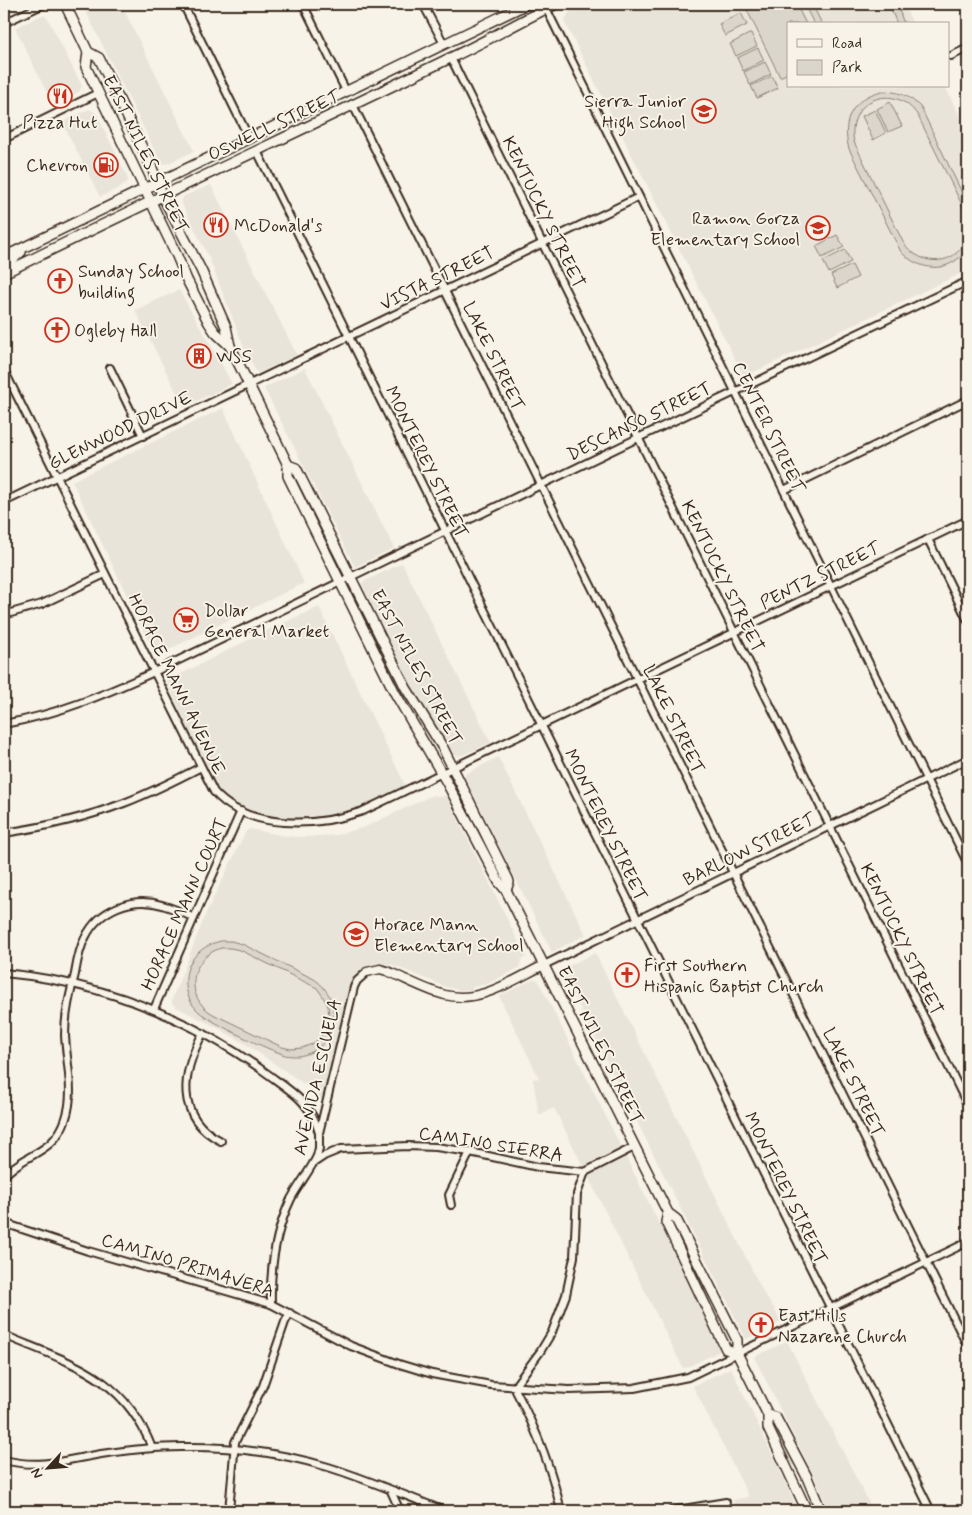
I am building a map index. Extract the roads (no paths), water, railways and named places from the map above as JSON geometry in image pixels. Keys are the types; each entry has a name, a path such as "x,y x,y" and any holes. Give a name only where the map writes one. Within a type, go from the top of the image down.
{"main road":[{"name":"EAST NILES STREET","path":"65,4 88,52 86,67 150,201 209,323 215,332 230,346"},
{"name":"OSWELL STREET","path":"4,256 527,4"},
{"name":"OSWELL STREET","path":"4,273 162,195 257,152 451,58 546,6 556,4"},
{"name":"EAST NILES STREET","path":"88,52 99,58 152,168 162,195 198,264 226,327 230,346 288,465 288,476 395,693 499,882 506,890 668,1214 676,1219 737,1340 737,1353 768,1414 768,1428 807,1511"},
{"path":"4,264 12,260 31,243"},
{"name":"EAST NILES STREET","path":"288,465 296,468 406,688 443,748 508,879 509,882 506,890"},
{"name":"EAST NILES STREET","path":"668,1214 666,1222 726,1349 737,1353"},
{"name":"EAST NILES STREET","path":"768,1414 776,1418 806,1475 821,1511"}],"street":[{"path":"4,23 44,4"},
{"path":"183,4 249,138"},
{"path":"303,4 346,91"},
{"path":"423,4 444,44"},
{"name":"CENTER STREET","path":"546,6 968,864"},
{"path":"951,56 968,48"},
{"name":"KENTUCKY STREET","path":"451,58 968,1106"},
{"path":"4,139 98,93"},
{"name":"LAKE STREET","path":"353,105 968,1347"},
{"name":"MONTEREY STREET","path":"257,152 636,920 931,1511"},
{"name":"VISTA STREET","path":"248,385 639,197"},
{"name":"DESCANSO STREET","path":"4,724 55,713 154,672 968,281"},
{"path":"110,368 143,436"},
{"name":"HORACE MANN AVENUE","path":"4,370 201,767 220,799 241,811 282,822 315,822 331,820 363,811 441,774"},
{"name":"GLENWOOD DRIVE","path":"4,502 248,385"},
{"path":"784,490 968,400"},
{"name":"PENTZ STREET","path":"441,774 968,520"},
{"path":"928,539 968,621"},
{"path":"4,614 42,604 105,574"},
{"name":"BARLOW STREET","path":"544,965 968,759"},
{"path":"4,833 44,827 93,814 149,793 201,767"},
{"name":"HORACE MANN COURT","path":"154,1009 241,811"},
{"path":"4,1176 14,1166 48,1146 58,1134 66,1119 70,1097 66,1020 72,983 81,946 86,936 98,920 117,907 134,903 151,902 162,904 194,918"},
{"path":"367,972 387,971 444,994 466,997 488,992 544,965"},
{"name":"AVENIDA ESCUELA","path":"271,1304 271,1269 277,1235 291,1199 313,1165 319,1148 319,1133 354,987 357,981 367,972"},
{"path":"4,973 72,983 105,992 154,1009 203,1032 250,1061 299,1097 312,1113 319,1133"},
{"path":"203,1032 190,1059 186,1081 187,1094 189,1105 197,1122 208,1133 221,1141"},
{"name":"CAMINO SIERRA","path":"313,1165 333,1151 354,1147 408,1146 436,1147 470,1152 538,1167 585,1172 634,1147"},
{"path":"451,1205 448,1195 470,1152"},
{"path":"561,1511 544,1450 516,1391 516,1383 540,1352 552,1332 566,1295 574,1257 577,1194 585,1172"},
{"name":"CAMINO PRIMAVERA","path":"4,1223 88,1251 271,1304 343,1342 399,1364 465,1381 516,1388 614,1390 655,1385 688,1377 968,1242"},
{"path":"229,1511 236,1442 263,1386 285,1322 290,1313"},
{"path":"4,1335 84,1369 109,1385 134,1412 152,1448"},
{"path":"4,1460 21,1464 41,1465 100,1454 152,1448 200,1447 235,1449 267,1453 327,1467 445,1511"},
{"path":"391,1491 400,1511"},
{"path":"671,1511 688,1510 726,1502"}],"place":[{"name":"Pizza Hut","path":"60,96"},
{"name":"Sierra Junior High School","path":"704,111"},
{"name":"Chevron","path":"106,165"},
{"name":"McDonald's","path":"216,225"},
{"name":"Ramon Gorza Elementary School","path":"818,228"},
{"name":"Sunday School building","path":"60,281"},
{"name":"Ogleby Hall","path":"57,330"},
{"name":"WSS","path":"199,356"},
{"name":"Dollar General Market","path":"186,620"},
{"name":"Horace Mann Elementary School","path":"356,934"},
{"name":"First Southern Hispanic Baptist Church","path":"627,975"},
{"name":"East Hills Nazarene Church","path":"761,1325"}]}
